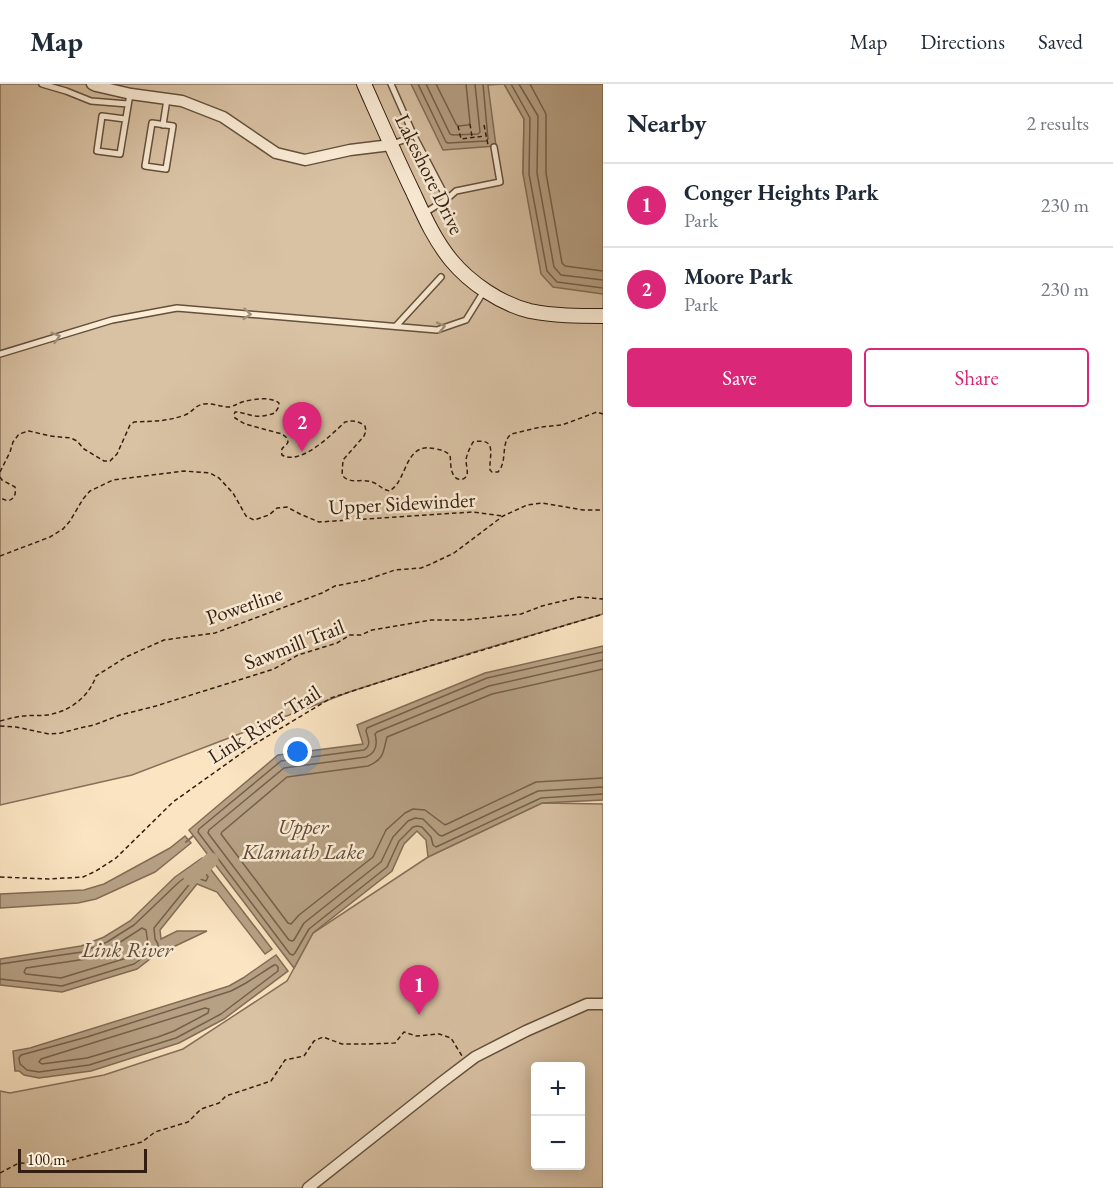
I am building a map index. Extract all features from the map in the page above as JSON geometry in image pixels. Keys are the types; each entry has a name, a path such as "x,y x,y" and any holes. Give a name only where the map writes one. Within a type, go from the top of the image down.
{"main road":[{"name":"Lakeshore Drive","path":"364,84 431,230 451,261 463,273 485,290 530,311 560,315 603,316"}],"street":[{"path":"92,84 129,99 182,101 223,117 276,153 305,160 350,150 391,145"},
{"path":"308,1188 475,1057 587,1004 603,1004"}],"lane":[{"path":"42,84 91,101 129,99 120,154 97,151 102,116 125,119"},
{"path":"391,84 447,199"},
{"path":"163,125 167,99"},
{"path":"152,123 163,125 173,126 166,169 145,166 152,123"},
{"path":"391,145 414,135"},
{"path":"423,214 456,191 500,182 491,147"},
{"path":"396,327 441,277"},
{"path":"0,354 112,320 177,308 437,330 466,320 485,290"}],"path":[{"path":"470,124 472,138"},
{"path":"484,125 491,147"},
{"path":"458,126 461,139 486,135"},
{"path":"0,472 13,442 24,431 70,438 104,461 110,461 117,454 130,425 134,422 169,420 189,413 196,406 206,403 220,407 232,407 242,402 269,399 279,403 275,413 258,417 238,411 235,412 235,418 245,424 286,437 288,442 281,450 282,455 286,458 293,458 318,447 345,422 360,423 366,431 343,460 342,475 350,481 372,482 385,491 390,491 397,483 408,459 420,448 430,447 445,451 450,455 454,477 462,480 467,474 466,460 473,442 484,441 488,444 492,453 490,470 498,472 502,467 505,442 511,434 562,425 597,412 603,414"},
{"name":"Upper Sidewinder","path":"0,556 50,537 63,529 90,491 113,480 184,471 210,473 219,478 233,493 246,516 254,520 269,515 277,508 287,507 319,522 473,512 504,516"},
{"path":"0,477 15,488 15,494 8,501 0,498"},
{"name":"Powerline","path":"0,721 67,710 87,694 96,676 126,657 164,640 215,633 335,586 366,580 395,570 421,568 431,564 454,553 504,516 527,505 542,503 583,510 603,510"},
{"name":"Sawmill Trail","path":"0,726 49,734 61,733 94,725 120,715 274,669 298,655 337,643 350,635 361,635 372,630 431,620 465,620 522,614 542,606 579,597 603,599"},
{"name":"Link River Trail","path":"0,877 83,877 96,872 116,858 173,802 253,745 331,698 603,614"},
{"path":"0,1173 19,1163 56,1164 142,1142 155,1132 188,1122 201,1109 219,1103 226,1096 271,1081 285,1060 304,1056 314,1041 323,1037 342,1044 366,1044 395,1043 404,1032 416,1036 439,1034 451,1038 465,1065"}],"shaded area":[{"path":"0,84 504,84 524,119 523,174 603,291 603,614 352,691 132,775 0,805"},
{"path":"542,803 603,804 603,1188 0,1188 0,1091 10,1093 104,1075 183,1049 287,981 313,933 428,857"}],"water":[{"path":"411,84 504,84 488,85 496,146 443,150"},
{"path":"504,84 603,84 603,294 553,287 541,274 523,174 524,119"},
{"name":"Upper Klamath Lake","path":"603,646 603,800 542,803 428,857 426,840 417,831 404,844 392,871 313,933 294,968 189,830 278,755 363,744 357,725 485,673"},
{"path":"185,836 191,843 155,872 96,899 78,903 0,908 0,894 84,890 104,884 170,848"},
{"name":"Link River","path":"202,858 272,949 265,954 217,892 197,884 160,930 161,939 177,931 207,931 154,956 137,969 62,992 0,985 0,959 81,946 104,937 130,921 175,877"},
{"path":"276,955 288,971 224,1019 179,1043 91,1071 39,1078 15,1071 13,1051 30,1048 229,986"}],"waterway":[{"path":"186,842 193,836"},
{"name":"Link River","path":"191,878 211,860"}],"place":[{"name":"Moore Park","path":"302,452"},
{"name":"Conger Heights Park","path":"419,1015"}]}
